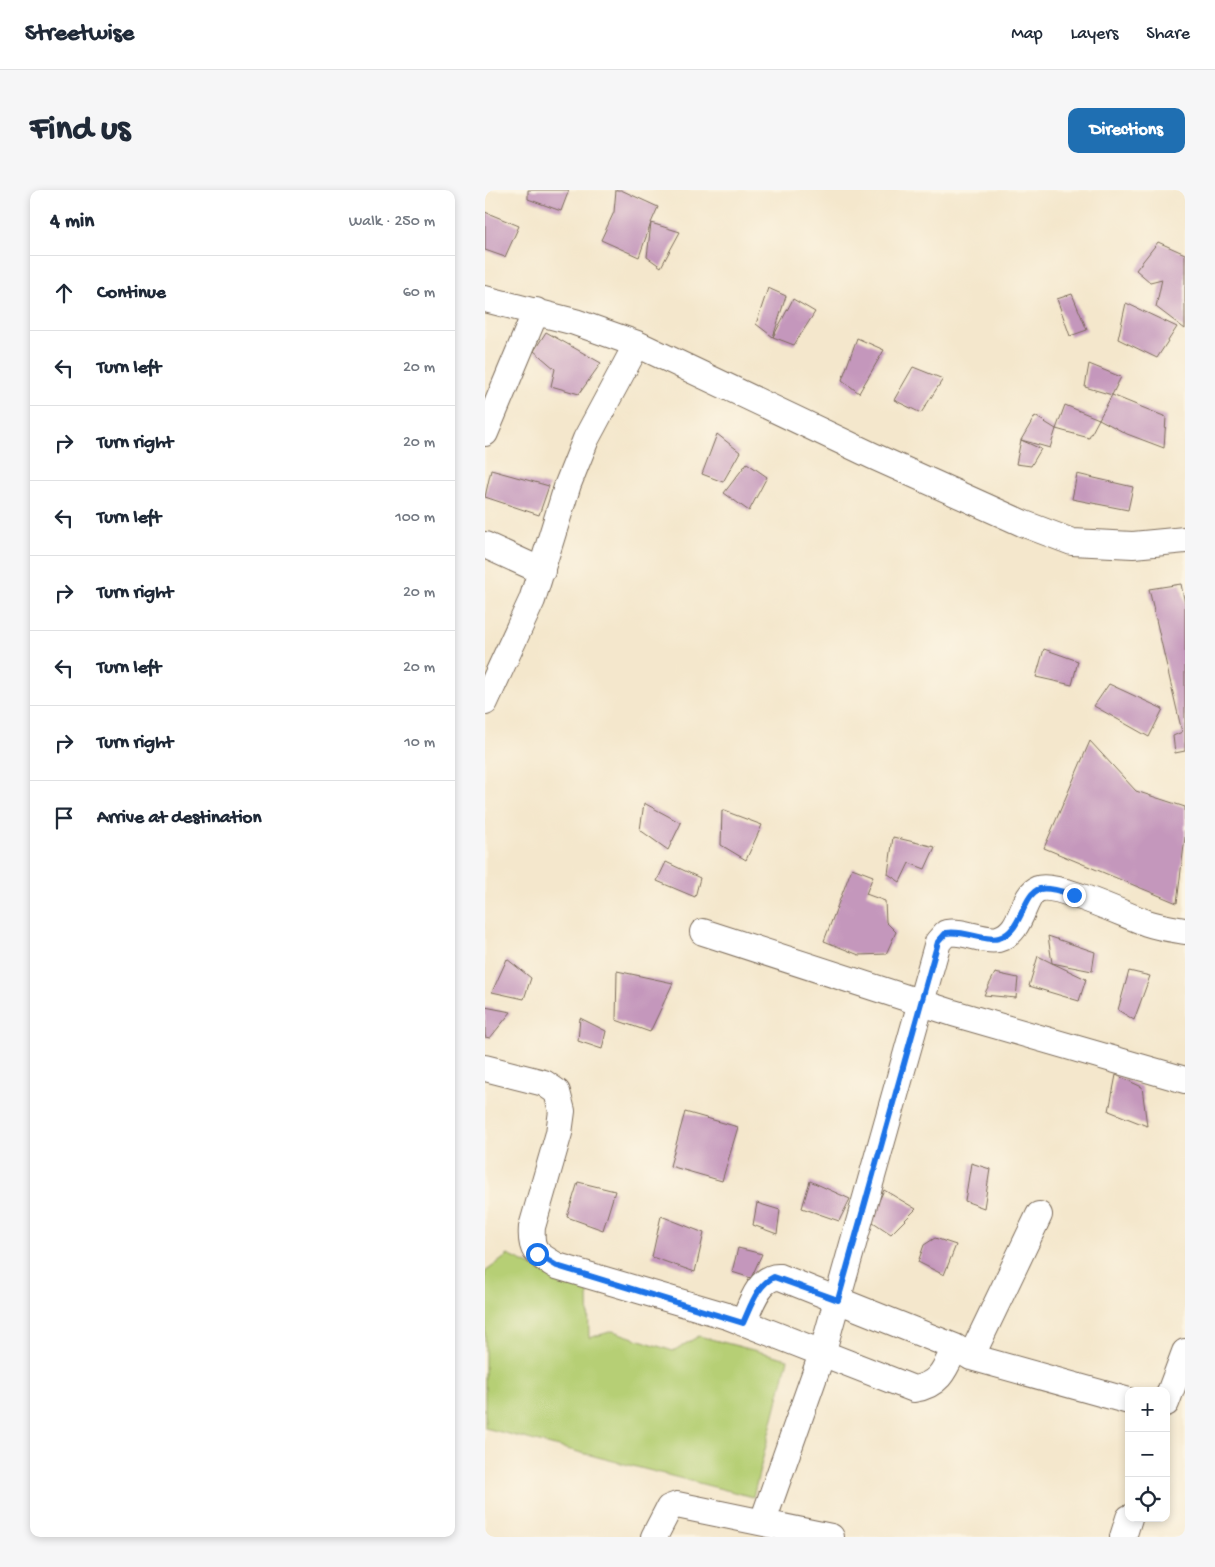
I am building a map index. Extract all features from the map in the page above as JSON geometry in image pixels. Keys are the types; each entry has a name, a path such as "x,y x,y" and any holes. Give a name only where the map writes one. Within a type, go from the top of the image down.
{"street":[{"path":"485,299 536,311 637,344 890,464 1022,523 1072,542 1133,545 1185,540"},
{"path":"485,433 536,311"},
{"path":"485,702 532,600 568,484 586,439 637,344"},
{"path":"485,545 542,571"},
{"path":"763,1521 822,1354 920,1002 936,949 946,933 958,931 997,939 1006,935 1013,931 1032,894 1038,889 1048,889 1074,895 1150,924 1185,931"},
{"path":"703,932 835,977 1185,1080"},
{"path":"485,1068 544,1083 557,1092 562,1111 559,1133 532,1227 531,1242 537,1254 557,1266 743,1323 914,1389 927,1387 944,1373 963,1352 1039,1215"},
{"path":"743,1323 760,1288 766,1281 774,1277 838,1300 963,1352 1125,1400"},
{"path":"1170,1392 1185,1352"},
{"path":"654,1537 669,1508 677,1505 763,1521 831,1537"},
{"path":"1123,1537 1128,1522"}],"green space":[{"path":"508,1255 588,1292 589,1338 613,1331 673,1351 699,1336 788,1359 753,1497 485,1428 485,1272"}],"building":[{"path":"528,190 569,190 561,211 528,199"},
{"path":"616,190 621,190 658,207 639,257 601,240 614,212"},
{"path":"485,212 519,226 505,257 485,250"},
{"path":"651,223 680,232 661,267 647,257"},
{"path":"1158,242 1185,254 1185,329 1156,307 1162,279 1150,282 1136,270"},
{"path":"768,288 786,296 773,337 756,324"},
{"path":"1072,294 1087,330 1070,336 1057,299"},
{"path":"793,299 815,312 794,345 773,337"},
{"path":"1126,303 1177,327 1157,358 1118,339"},
{"path":"546,332 601,363 579,394 551,386 555,369 534,351"},
{"path":"857,338 884,350 859,393 842,380"},
{"path":"1089,364 1121,377 1112,395 1085,387"},
{"path":"913,367 943,379 921,413 894,400"},
{"path":"1112,395 1166,417 1164,448 1127,434 1099,419"},
{"path":"1065,405 1099,419 1089,438 1056,429"},
{"path":"1035,416 1056,429 1050,448 1021,440"},
{"path":"717,434 740,452 723,482 702,474"},
{"path":"1021,440 1041,449 1031,466 1016,464"},
{"path":"747,463 767,477 749,511 724,493"},
{"path":"491,470 549,486 539,515 485,497"},
{"path":"1077,474 1133,487 1128,510 1072,499"},
{"path":"1181,584 1185,604 1185,751 1175,753 1173,736 1182,732 1149,589"},
{"path":"1044,649 1078,661 1072,685 1036,677"},
{"path":"1109,684 1163,709 1149,737 1094,706"},
{"path":"1090,741 1136,791 1185,807 1185,837 1177,903 1044,848"},
{"path":"644,803 681,823 668,850 640,830"},
{"path":"722,810 762,825 746,860 721,845"},
{"path":"893,837 935,847 925,869 909,863 900,882 888,874"},
{"path":"666,862 700,878 695,897 657,881"},
{"path":"852,868 873,876 866,894 885,901 886,922 896,932 886,954 859,955 824,941"},
{"path":"1048,936 1095,952 1092,971 1052,963"},
{"path":"1038,956 1086,979 1079,1001 1029,986"},
{"path":"507,959 531,978 524,999 492,992"},
{"path":"617,971 673,983 650,1032 616,1020"},
{"path":"1129,971 1150,976 1134,1020 1118,1010"},
{"path":"995,973 1018,978 1016,998 984,995"},
{"path":"485,1007 511,1012 490,1038 485,1037"},
{"path":"580,1018 606,1031 602,1049 578,1041"},
{"path":"1116,1075 1142,1087 1147,1126 1109,1111"},
{"path":"685,1112 738,1127 722,1181 670,1166"},
{"path":"971,1163 990,1169 984,1208 965,1201"},
{"path":"810,1181 850,1199 839,1221 802,1208"},
{"path":"578,1182 615,1191 603,1230 567,1217"},
{"path":"884,1190 916,1209 891,1234 870,1220"},
{"path":"757,1203 780,1210 777,1234 753,1225"},
{"path":"661,1216 704,1233 695,1272 652,1257"},
{"path":"935,1238 956,1245 944,1275 918,1262 924,1245"},
{"path":"738,1248 762,1254 751,1278 732,1272"}],"route":[{"path":"537,1254 557,1266 727,1316 743,1323 760,1288 766,1281 774,1277 780,1277 838,1300 938,942 946,933 958,931 997,939 1006,935 1013,931 1032,894 1038,889 1048,889 1074,895"}]}
